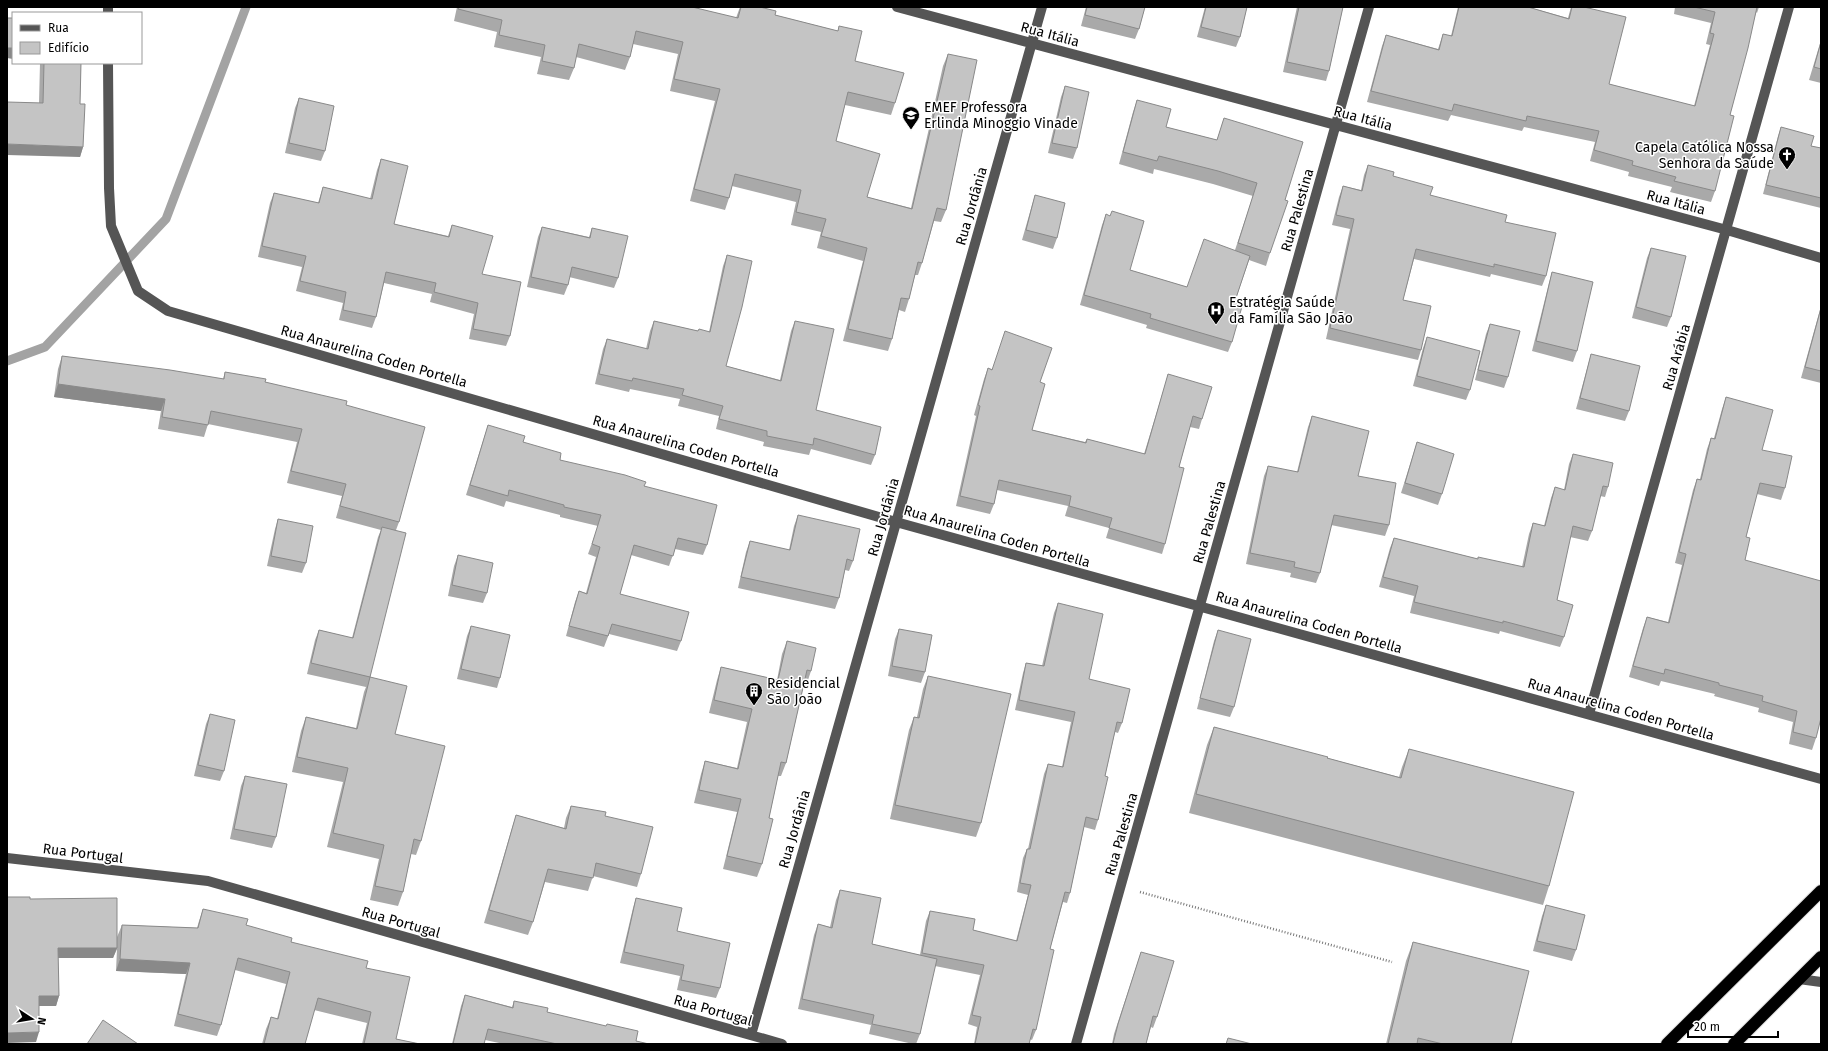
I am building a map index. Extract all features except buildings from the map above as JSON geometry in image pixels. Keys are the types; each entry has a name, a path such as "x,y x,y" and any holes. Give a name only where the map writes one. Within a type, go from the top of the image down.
{"highway":[{"path":"1667,1044 1821,891"},
{"path":"1734,1044 1821,957"}],"street":[{"name":"Rua Itália","path":"897,7 1727,230 1821,258"},
{"name":"Rua Jordânia","path":"751,1035 1042,7"},
{"name":"Rua Palestina","path":"1076,1044 1369,7"},
{"name":"Rua Arábia","path":"1589,714 1789,7"},
{"name":"Rua Anaurelina Coden Portella","path":"108,64 108,188 111,226 138,291 168,311 896,522 1821,779"},
{"name":"Rua Portugal","path":"7,858 208,881 782,1044"},
{"path":"1799,979 1821,982"}],"path":[{"path":"1121,887 1392,962"}],"waterway":[{"path":"7,361 45,347 166,219 246,7"}],"place":[{"name":"EMEF Professora Erlinda Minoggio Vinade","path":"911,130"},
{"name":"Capela Católica Nossa Senhora da Saúde","path":"1787,170"},
{"name":"Estratégia Saúde da Família São João","path":"1216,325"},
{"name":"Residencial São João","path":"754,706"}]}
